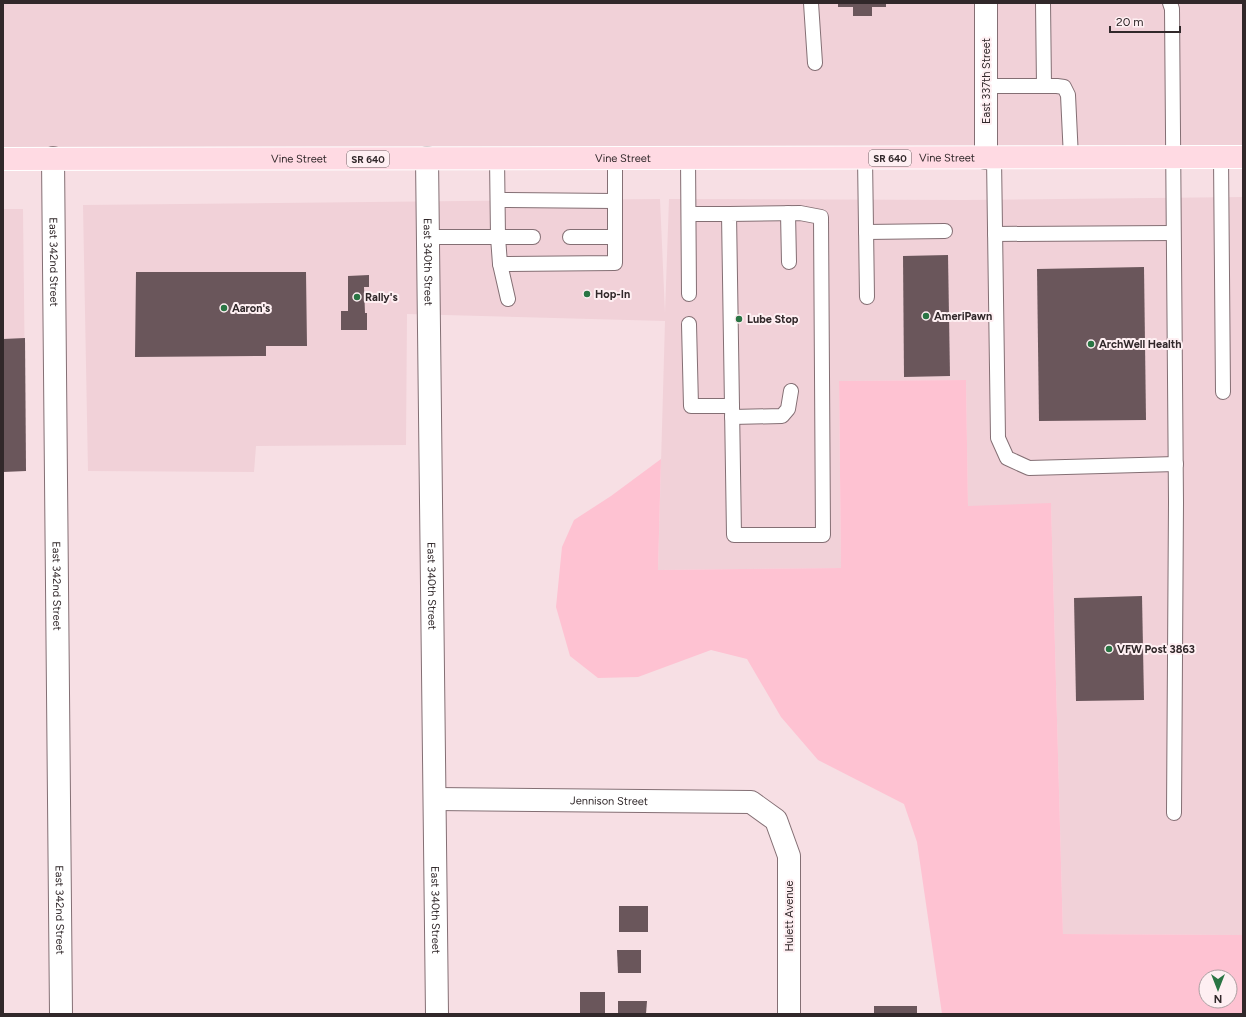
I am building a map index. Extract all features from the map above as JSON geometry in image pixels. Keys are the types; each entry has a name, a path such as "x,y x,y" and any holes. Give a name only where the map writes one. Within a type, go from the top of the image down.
{"main road":[{"name":"Vine Street","path":"3,159 1243,157"}],"street":[{"name":"East 337th Street","path":"986,3 986,86 990,158"},
{"name":"East 342nd Street","path":"54,158 61,1014"},
{"name":"East 340th Street","path":"427,158 436,799 437,1014"},
{"name":"Jennison Street","path":"436,799 751,802 776,820"},
{"name":"Hulett Avenue","path":"776,820 789,856 789,1014"}],"lane":[{"path":"811,3 815,63"},
{"path":"1043,3 1044,86"},
{"path":"1170,3 1172,9 1174,157 1173,233 1176,464 1174,813"},
{"path":"986,86 1064,87 1068,95 1071,158"},
{"path":"500,264 615,263 615,157"},
{"path":"1221,157 1223,392"},
{"path":"498,158 498,237 500,264 508,299"},
{"path":"688,158 689,294"},
{"path":"865,158 867,297"},
{"path":"990,158 995,234 998,438 1006,458 1029,468 1176,464"},
{"path":"498,200 614,201"},
{"path":"788,213 789,262"},
{"path":"689,214 800,213 821,217 822,535 734,535 729,214"},
{"path":"866,232 945,231"},
{"path":"995,234 1173,233"},
{"path":"428,237 533,237"},
{"path":"570,237 615,238"},
{"path":"689,324 690,406 732,412 782,416 788,409 791,391"}],"shaded area":[{"path":"3,3 978,3 981,151 3,151"},
{"path":"993,3 1243,3 1243,150 993,151"},
{"path":"1243,197 1243,935 1063,934 1051,504 968,507 966,380 839,381 841,568 658,570 665,321 407,314 406,445 256,446 254,472 88,471 83,205 660,199 665,313 669,199 964,200"},
{"path":"3,209 23,209 26,470 3,470"},
{"path":"966,380 968,506 1051,503 1063,934 1243,935 1243,1014 942,1014 917,842 904,804 818,760 781,717 747,659 711,650 638,677 598,678 570,656 556,607 562,547 574,520 611,496 661,459 658,570 841,568 839,381"}],"building":[{"path":"838,3 886,3 886,7 872,7 872,16 853,16 853,7 838,7"},
{"name":"AmeriPawn","path":"948,255 950,376 904,377 903,256"},
{"name":"ArchWell Health","path":"1144,267 1146,420 1039,421 1037,269"},
{"path":"136,272 306,272 307,346 266,346 266,356 135,357"},
{"path":"369,275 369,287 364,287 367,330 341,330 341,311 348,311 348,276"},
{"path":"25,338 26,471 3,472 3,339"},
{"name":"VFW Post 3863","path":"1142,596 1144,700 1076,701 1074,598"},
{"path":"619,906 648,906 648,932 619,932"},
{"path":"617,950 641,950 641,973 618,973"},
{"path":"580,992 605,992 605,1014 580,1014"},
{"path":"618,1001 647,1001 646,1014 618,1014"},
{"path":"874,1006 917,1006 917,1014 874,1014"}],"place":[{"name":"Hop-In","path":"587,294"},
{"name":"Rally's","path":"357,297"},
{"name":"Aaron's","path":"224,308"},
{"name":"AmeriPawn","path":"926,316"},
{"name":"Lube Stop","path":"739,319"},
{"name":"ArchWell Health","path":"1091,344"},
{"name":"VFW Post 3863","path":"1109,649"}]}
